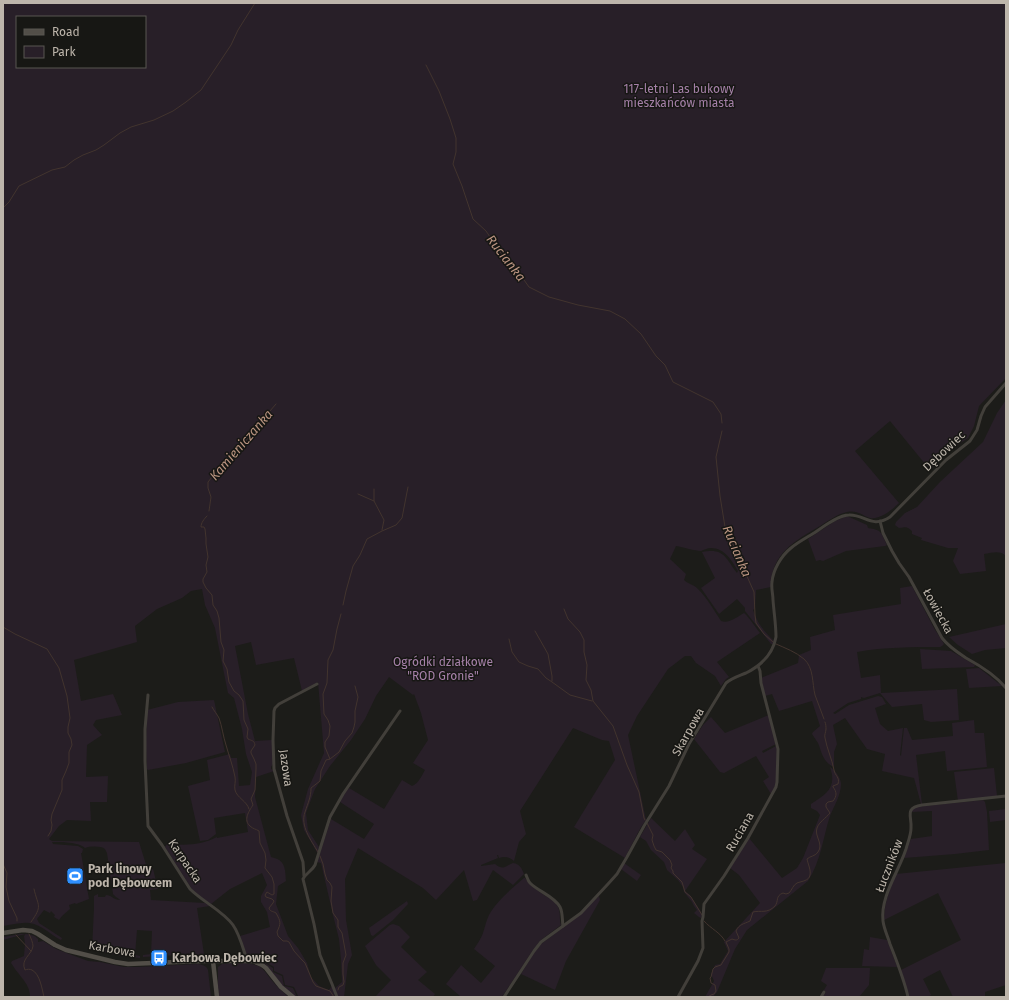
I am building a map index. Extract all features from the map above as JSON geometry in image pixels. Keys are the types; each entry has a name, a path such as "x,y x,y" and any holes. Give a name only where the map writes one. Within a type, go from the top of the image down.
{"street":[{"name":"Dębowiec","path":"880,521 892,515 946,460 970,441 977,430 985,407 1006,383"},
{"name":"Skarpowa","path":"504,997 537,947 545,939 581,913 620,870 644,826 669,786 692,739 726,683 758,666 770,653 775,641 776,630 772,582 778,564 786,553 795,545 834,520 844,516 852,515 868,521 880,521"},
{"name":"Łowiecka","path":"880,521 892,551 909,577 942,638 949,647 999,680 1006,688"},
{"name":"Ruciana","path":"678,997 698,961 703,948 702,921 704,904 748,838 776,787 778,749 758,666"},
{"name":"Jazowa","path":"317,684 279,704 275,708 273,740 275,773 287,816 303,862 303,879 320,955 337,997"},
{"name":"Karpacka","path":"148,695 145,737 148,826 190,889 232,924 238,935 247,960"},
{"path":"304,876 315,865 328,824 336,806 400,711"},
{"name":"Łuczników","path":"908,997 898,964 885,930 883,918 890,887 903,859 908,842 911,827 911,810 914,807 922,805 1006,796"},
{"path":"526,875 530,882 559,905 562,913 563,926"},
{"name":"Karbowa","path":"3,933 23,930 32,931 66,950 121,963 142,964 247,960"},
{"path":"247,960 253,961 266,968 281,987 293,997"},
{"path":"213,961 217,997"},
{"path":"821,997 824,992"}],"green space":[{"path":"3,3 1006,3 1006,378 979,406 974,426 968,438 949,451 930,470 890,421 855,451 899,503 886,514 874,518 854,512 840,514 802,537 786,549 775,565 771,587 756,590 755,608 753,610 761,627 774,641 773,644 771,644 737,599 719,614 701,588 715,578 702,552 715,551 720,553 726,558 737,573 738,571 728,556 716,549 710,548 701,551 676,546 670,559 686,574 684,580 696,587 710,604 721,621 730,621 744,613 760,633 717,662 729,677 721,686 715,676 696,663 691,656 685,656 668,669 637,716 628,735 646,820 625,858 574,827 615,760 609,741 602,740 573,728 520,811 526,834 519,842 514,861 507,857 499,858 497,855 498,858 481,865 495,864 503,868 513,863 517,864 524,874 513,885 493,870 477,900 473,901 464,870 436,900 423,888 358,848 345,879 346,920 352,955 348,964 344,997 338,997 335,988 342,982 339,939 321,863 317,862 331,819 364,839 374,824 340,802 349,788 384,809 402,780 412,786 420,779 425,770 413,763 428,740 421,713 414,694 413,695 389,677 376,696 365,719 315,789 306,813 308,830 319,847 318,854 304,830 301,815 308,789 324,753 318,682 302,691 294,658 256,665 251,642 235,646 248,714 255,741 272,740 273,764 271,769 274,771 256,777 255,797 271,857 280,860 285,869 286,881 278,886 276,904 288,936 298,948 307,963 311,977 319,986 329,990 332,986 335,997 298,996 294,987 285,985 283,975 274,971 274,967 267,963 263,958 247,956 240,936 270,927 267,912 261,902 261,896 267,885 262,873 230,889 211,904 196,894 191,888 165,847 167,844 186,845 205,842 217,837 248,832 245,813 214,818 216,834 208,840 200,841 188,786 210,780 207,760 230,754 231,758 237,758 239,786 250,785 252,772 246,754 242,729 234,698 228,693 215,628 205,605 202,589 191,591 182,598 157,609 135,626 137,642 74,660 81,701 113,694 122,715 96,720 93,725 102,735 87,745 86,777 108,776 107,802 90,802 91,821 67,820 59,826 49,839 52,841 139,842 148,871 153,869 158,889 150,890 151,900 205,903 210,906 197,908 204,954 214,954 214,956 182,955 181,953 178,953 178,955 143,957 143,955 151,954 152,931 137,930 135,955 140,956 140,958 92,950 94,896 98,894 98,897 105,897 108,895 120,900 113,894 107,853 105,849 98,847 85,848 74,843 52,842 53,844 78,846 83,849 81,853 89,899 69,905 70,909 59,920 54,917 55,915 51,911 50,913 44,910 37,919 39,923 62,938 61,940 42,928 33,924 23,923 3,926"},
{"path":"1006,400 1006,556 999,552 984,554 986,571 960,574 953,561 958,548 948,548 921,540 922,538 912,534 912,531 909,528 899,528 895,525 905,513 917,507 940,482 983,442 997,413"},
{"path":"847,516 867,525 868,528 879,531 887,545 846,551 823,561 816,561 808,539 835,521"},
{"path":"912,586 944,644 940,647 888,648 857,652 861,678 880,675 881,693 957,689 959,720 931,722 924,720 922,704 892,707 880,693 864,698 861,697 861,699 848,703 833,713 835,714 849,705 878,696 882,697 886,704 875,708 880,724 888,731 903,728 901,756 904,728 907,728 912,740 953,736 952,723 974,720 975,733 984,733 987,767 947,771 945,751 916,755 922,804 914,778 882,771 885,754 867,749 845,718 833,725 837,744 834,752 834,767 827,763 812,734 820,726 812,701 779,711 772,694 765,696 761,678 798,663 799,655 811,650 810,637 835,630 833,615 901,604 900,588"},
{"path":"1006,624 1006,648 985,650 972,654 949,637"},
{"path":"920,649 951,651 975,665 974,667 922,669"},
{"path":"979,668 1002,686 969,688 966,669"},
{"path":"214,700 225,752 186,763 148,770 146,746 147,710 178,702"},
{"path":"769,715 776,744 762,751 763,753 776,746 777,749 776,782 771,794 763,781 769,777 756,756 724,773 720,772 694,739 703,725 711,717 725,733"},
{"path":"830,767 839,777 841,788 830,816 819,857 808,881 747,930 735,949 717,992 713,997 705,997 714,981 711,974 715,965 720,964 728,951 724,942 760,903 739,875 730,868 749,838 782,878 797,868 803,858 820,815 817,811 811,808 811,804 822,797 829,789 832,780"},
{"path":"994,768 997,796 958,801 954,772"},
{"path":"983,800 985,802 987,812 989,850 904,858 911,839 932,836 932,811 911,812 915,807"},
{"path":"1006,809 1006,820 990,822 989,811"},
{"path":"651,818 675,841 685,829 695,845 692,849 707,859 685,891 690,895 701,912 701,918 694,913 697,910 684,892 683,887 678,880 667,870 664,862 651,850 646,841 640,837"},
{"path":"624,863 641,875 637,881 621,869"},
{"path":"1006,863 1006,985 985,992 985,997 953,997 940,970 923,979 931,995 928,997 909,997 901,970 961,940 938,893 884,920 886,902 896,874"},
{"path":"524,878 557,905 561,925 541,940 502,997 460,996 446,984 461,965 481,983 495,966 474,949 482,935 492,910 505,895"},
{"path":"599,896 600,900 566,961 555,990 521,974 541,944"},
{"path":"407,901 408,904 393,920 373,936 371,935 369,928"},
{"path":"393,924 399,926 410,937 401,947 427,972 418,980 435,994 433,997 375,997 391,980 376,965 365,946"},
{"path":"26,934 3,940 3,937"},
{"path":"26,934 36,937 38,942 43,941 56,949 88,961 124,967 202,965 208,970 211,997 30,997 27,985 11,963 12,961 24,956 24,936"},
{"path":"870,937 887,940 897,967 862,966 864,949 869,950"},
{"path":"248,957 262,959 273,968 273,972 282,976 284,986 293,988 297,997 282,986 265,964"},
{"path":"242,963 259,966 262,968 288,997 219,997 218,967 222,964"},
{"path":"826,968 870,968 869,985 859,997 822,997 826,992 824,990 827,985 821,981"}],"waterway":[{"path":"3,208 9,202 19,186 52,170 65,167 83,155 96,150 131,127 154,120 173,111 201,90 231,45 238,30 255,3"},
{"name":"Rucianka","path":"426,65 439,91 456,138 456,152 453,164 473,219 486,231 501,253 517,270 529,287 549,297 578,305 610,311 625,319 641,334 656,356 665,365 673,382 713,402 721,414 722,423"},
{"name":"Kamieniczanka","path":"209,511 211,497 208,482 216,472 231,461 257,426 276,404"},
{"name":"Rucianka","path":"722,431 716,457 725,527 754,592 756,623 764,634 773,642"},
{"path":"343,605 353,566 367,539 396,525 402,518 408,487"},
{"path":"374,489 374,501 384,520 382,530"},
{"path":"358,494 374,501"},
{"name":"Kamieniczanka","path":"207,516 201,527 204,527 205,529 208,557 206,565 207,572 203,582 212,595 213,605 219,618 221,642 224,650 223,661 227,669 229,682 234,691 243,701 244,720 248,729 247,737 253,741 255,745 251,751 256,764 255,790 251,799 253,805 247,816 247,821 251,827 259,831 260,843 265,853 265,868 272,877 274,884 274,894 272,895 267,892 265,895 274,901 269,909 276,913 280,921 277,932 278,936 283,941 289,942 294,951 305,963 316,986 330,991 334,997"},
{"path":"564,609 568,619 580,632 584,640 584,652 587,665 586,680 591,690 593,701 613,726 627,765 639,792 645,820"},
{"path":"318,852 309,838 305,828 304,817 311,788 320,781 321,771 326,760 330,759 325,747 325,742 329,736 330,726 324,714 323,694 327,683 328,660 333,650 341,614"},
{"path":"3,627 47,649 59,668 67,696 70,718 68,733 72,745 69,752 69,763 62,780 62,790 52,814 51,831 48,836"},
{"path":"535,631 548,654 552,681"},
{"path":"509,639 512,652 519,662 538,669 546,678 570,695 592,701"},
{"name":"Rucianka","path":"776,644 798,654 810,667 815,695 824,719"},
{"path":"330,759 339,752 345,741 352,733 358,697 355,686"},
{"name":"Kamieniczanka","path":"212,707 221,724 234,773 236,793 249,809"},
{"name":"Rucianka","path":"708,997 716,991 715,985 711,983 710,978 713,969 721,965 729,952 726,942 732,939 737,940 739,938 736,931 742,924 750,921 753,912 769,910 775,906 778,897 781,894 789,893 797,883 807,880 810,875 807,859 816,854 820,849 820,843 816,831 821,822 830,813 826,807 826,804 833,801 836,796 833,786 838,784 838,778 826,742 825,722"},
{"path":"647,823 653,835 652,840 656,850 662,852 670,860 673,873 682,882 685,892 691,897 702,915"},
{"path":"320,856 327,880 332,887 331,901 333,913 338,920 338,927 342,933 346,955 343,963 344,982 338,990"},
{"path":"3,864 7,873 6,887 9,901 17,921"},
{"path":"31,922 38,909 34,889"},
{"path":"704,921 721,935 725,941"},
{"path":"29,934 33,946 31,952 25,960 24,966 25,970 31,970 37,975 44,997"},
{"path":"16,935 31,951"}],"place":[{"name":"Park linowy pod Dębowcem","path":"75,876"},
{"name":"Karbowa Dębowiec","path":"159,958"}],"park label":[{"name":"117-letni Las bukowy mieszkańców miasta","path":"679,96"},
{"name":"Ogródki działkowe \"ROD Gronie\"","path":"443,669"}]}
